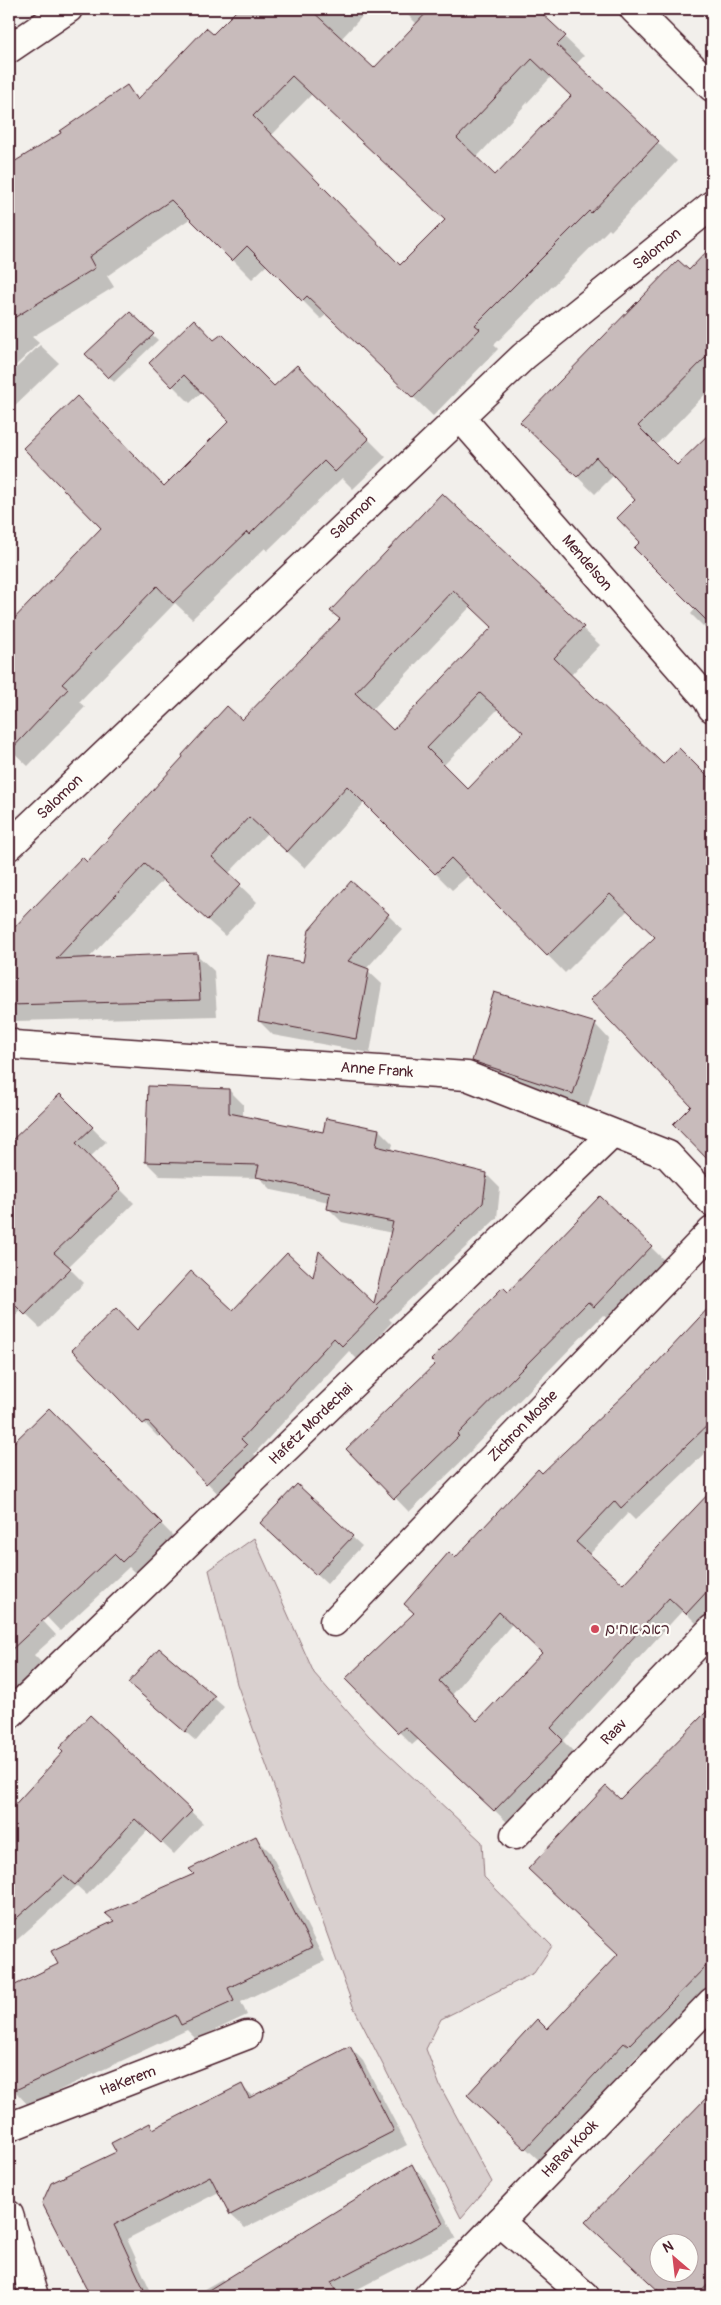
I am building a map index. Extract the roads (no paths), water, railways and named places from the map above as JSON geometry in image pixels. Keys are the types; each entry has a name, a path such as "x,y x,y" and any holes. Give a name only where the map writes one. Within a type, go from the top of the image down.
{"street":[{"path":"9,49 68,9"},
{"path":"634,9 712,87"},
{"name":"Salomon","path":"9,846 524,356 712,205"},
{"name":"Mendelson","path":"461,418 707,699 712,708"},
{"name":"Anne Frank","path":"9,1042 23,1046 467,1076 668,1155 712,1202"},
{"name":"Hafetz Mordechai","path":"9,1715 612,1134"},
{"name":"Zichron Moshe","path":"334,1622 712,1231"},
{"name":"Raav","path":"515,1835 712,1629"},
{"name":"HaRav Kook","path":"428,2296 712,2002"},
{"name":"HaKerem","path":"9,2128 247,2035"},
{"path":"9,2215 34,2296"},
{"path":"500,2222 585,2296"}],"place":[{"name":"ראב אחים","path":"595,1629"}]}
